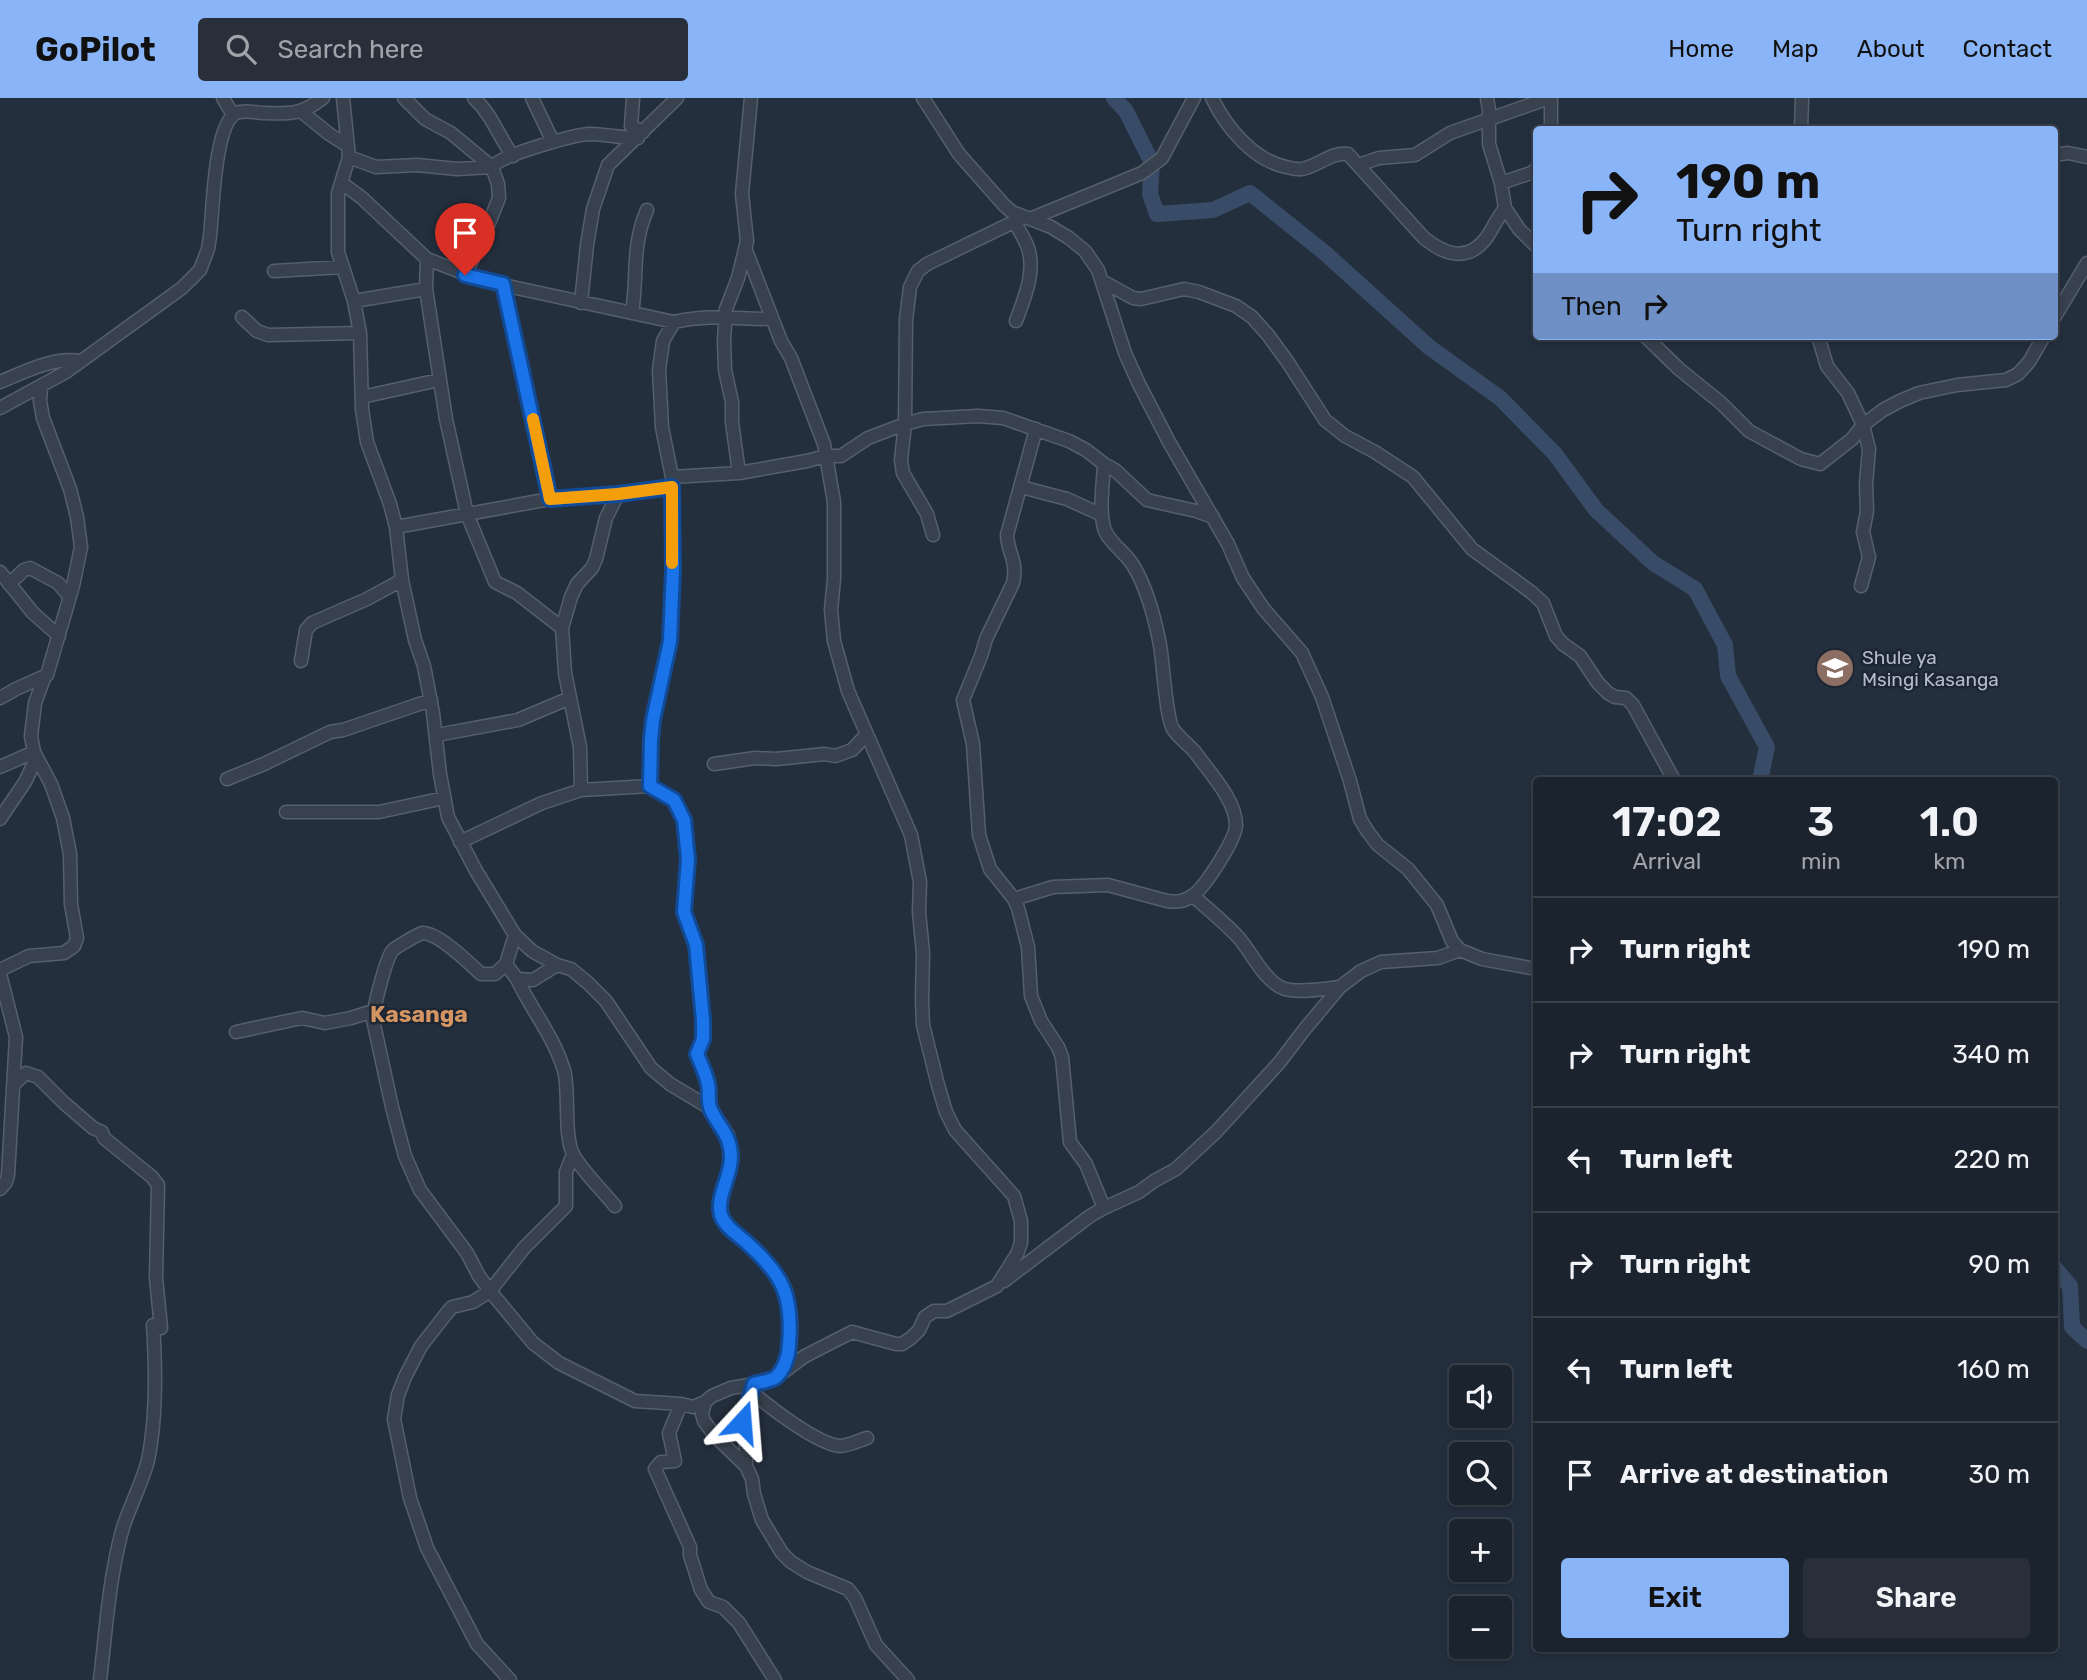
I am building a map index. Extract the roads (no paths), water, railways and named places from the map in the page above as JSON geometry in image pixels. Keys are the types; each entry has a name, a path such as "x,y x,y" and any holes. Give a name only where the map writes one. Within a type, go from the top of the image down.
{"street":[{"path":"223,98 233,115"},
{"path":"0,408 66,372 182,288 200,270 210,236 218,151 225,125 233,115 243,111 283,114 302,112 323,98"},
{"path":"343,98 348,151 338,193 338,240 342,267 354,301 360,333 362,397 367,442 396,527 402,580 431,700 448,817 480,879 515,935 531,951 556,965 571,969 600,994 656,1074 710,1108 728,1135 731,1151 729,1173 720,1214 727,1226 767,1262 786,1291 791,1326 789,1350 776,1377"},
{"path":"404,98 425,119 451,133 492,167 498,184 499,198 465,275"},
{"path":"474,98 496,126 503,144 513,156"},
{"path":"532,98 553,142"},
{"path":"633,98 634,133"},
{"path":"582,303 593,209 608,165 634,133 677,98"},
{"path":"739,472 732,402 725,370 724,341 728,304 746,248 747,232 742,194 751,98"},
{"path":"923,98 945,135 1004,205 1023,220 1051,227 1078,244 1093,260 1125,352 1169,442 1228,544 1243,578 1255,597 1301,653 1322,697 1364,826 1378,845 1408,869 1437,905 1452,941 1460,950 1482,959 1533,968"},
{"path":"933,535 925,510 901,467 905,424 906,320 910,287 918,271 927,264 1023,220 1142,173 1162,158 1194,98"},
{"path":"1212,98 1248,148 1276,165 1300,170 1342,153 1353,157 1424,237 1436,248 1447,253 1464,253 1474,249 1486,237 1505,208"},
{"path":"1487,98 1489,144 1501,183 1505,208 1519,229 1533,243"},
{"path":"1358,165 1379,158 1415,155 1450,134 1550,98 1551,126"},
{"path":"1801,126 1802,98"},
{"path":"302,112 348,151 376,167 492,167 494,163 513,156 586,134 634,133"},
{"path":"2058,154 2068,153 2087,157"},
{"path":"1501,183 1533,171"},
{"path":"342,183 362,198 426,259 465,275 674,322 695,317 772,319"},
{"path":"632,313 636,292 634,267 637,243 647,210"},
{"path":"1016,321 1029,279 1030,264 1023,220"},
{"path":"746,248 824,444 834,502 834,579 831,610 834,642 848,691 911,835 920,881 923,1025 946,1112 955,1130 1009,1189 1018,1206 1021,1242 1017,1254 997,1286"},
{"path":"426,259 426,289 439,380 467,514 495,582 517,593 562,628"},
{"path":"2058,311 2087,263"},
{"path":"274,271 342,267"},
{"path":"1102,281 1133,298 1141,299 1184,289 1199,292 1236,306 1252,317 1287,361 1325,420 1345,436 1413,477 1472,550 1543,603 1556,636 1563,644 1580,656 1608,693 1626,698 1633,705 1672,777"},
{"path":"503,284 550,499"},
{"path":"354,301 426,289"},
{"path":"242,317 257,331 268,335 360,333"},
{"path":"650,786 653,720 670,641 673,570 672,482 662,427 659,380 663,341 674,322"},
{"path":"1650,340 1749,431 1801,459 1820,464 1883,410 1919,393 2006,380 2018,374 2043,340"},
{"path":"1819,340 1831,374 1845,387 1863,425 1869,449 1867,511 1863,532 1868,557 1861,586"},
{"path":"0,382 41,366 64,360 79,361"},
{"path":"362,397 439,380"},
{"path":"0,1189 8,1175 16,1037 0,972 29,956 65,953 74,946 77,938 71,904 70,854 63,818 51,784 35,756 31,736 35,703 59,636 81,547 71,489 43,418 41,387"},
{"path":"396,527 550,499 618,494 672,482 825,456 841,456 868,438 905,424 923,419 978,416 1003,418 1086,450 1115,470 1147,500 1213,517"},
{"path":"1036,429 1007,535 1007,543 1014,556 1013,583 986,639 963,700 972,744 979,835 990,869 1014,899 1024,923 1031,967 1031,996 1041,1021 1062,1057 1070,1142 1086,1164 1104,1208"},
{"path":"1014,899 1053,887 1108,885 1176,902 1194,896 1226,852 1236,827 1234,813 1225,792 1171,727 1160,646 1147,597 1135,569 1105,531 1102,515 1104,464"},
{"path":"1021,487 1066,499 1102,515"},
{"path":"581,790 580,747 565,673 562,628 577,584 592,568 596,559 607,518 618,494"},
{"path":"9,584 30,568 58,583 69,596"},
{"path":"0,572 33,613 59,636"},
{"path":"301,661 306,630 312,623 402,580"},
{"path":"0,698 45,676"},
{"path":"437,735 518,720 570,698"},
{"path":"227,779 330,732 431,700"},
{"path":"714,764 755,758 776,759 825,754 835,757 852,750 867,734"},
{"path":"0,766 35,756"},
{"path":"0,819 25,782 35,756"},
{"path":"460,842 542,803 581,790 650,786 674,800 684,820 688,859 684,912 696,945 703,1020 703,1039 697,1054 708,1084 710,1108"},
{"path":"286,811 379,812 444,798"},
{"path":"1194,896 1238,937 1257,964 1277,985 1286,990 1340,987"},
{"path":"515,935 506,964 495,974 481,974 438,937 428,932 393,949 373,1010 373,1020 392,1107 410,1171 419,1190 467,1253 478,1276 533,1343 559,1363 635,1401 693,1407 731,1388 754,1389 805,1356 852,1332 896,1344 911,1338 919,1330 925,1317 934,1311 947,1311 997,1286 1104,1208 1139,1192 1176,1169 1216,1132 1279,1063 1340,987 1362,971 1381,962 1438,958 1460,950"},
{"path":"506,964 546,1028 565,1073 573,1154 615,1206"},
{"path":"517,979 533,980 556,965"},
{"path":"236,1032 302,1018 325,1023 373,1010"},
{"path":"13,1085 26,1073 38,1077 158,1185 156,1278 161,1328 153,1325 155,1364 152,1426 147,1462 123,1530 116,1563 100,1680"},
{"path":"510,1680 477,1644 427,1548 410,1498 394,1419 398,1395 405,1377 430,1334 452,1307 473,1302 490,1291 524,1248 566,1206 566,1172 573,1154"},
{"path":"754,1389 795,1425 829,1442 842,1446 867,1437"},
{"path":"746,1466 742,1422 754,1389"},
{"path":"705,1402 702,1414 704,1421 715,1436 746,1466 762,1520 782,1553 791,1563 807,1572 848,1589 855,1598 876,1645 908,1680"},
{"path":"681,1404 669,1433 675,1461 662,1462 655,1469 690,1547 701,1590 709,1602 723,1607 739,1623 775,1680"}],"waterway":[{"path":"1114,98 1126,111 1152,163 1150,194 1157,214 1213,210 1250,193 1325,253 1429,347 1500,398 1555,454 1596,510 1653,563 1695,589 1725,645 1728,676 1767,747 1761,777"},
{"path":"2058,1272 2070,1286 2072,1327 2087,1341"}],"place":[{"name":"Shule ya Msingi Kasanga","path":"1835,668"}],"district":[{"name":"Kasanga","path":"419,1014"}]}
